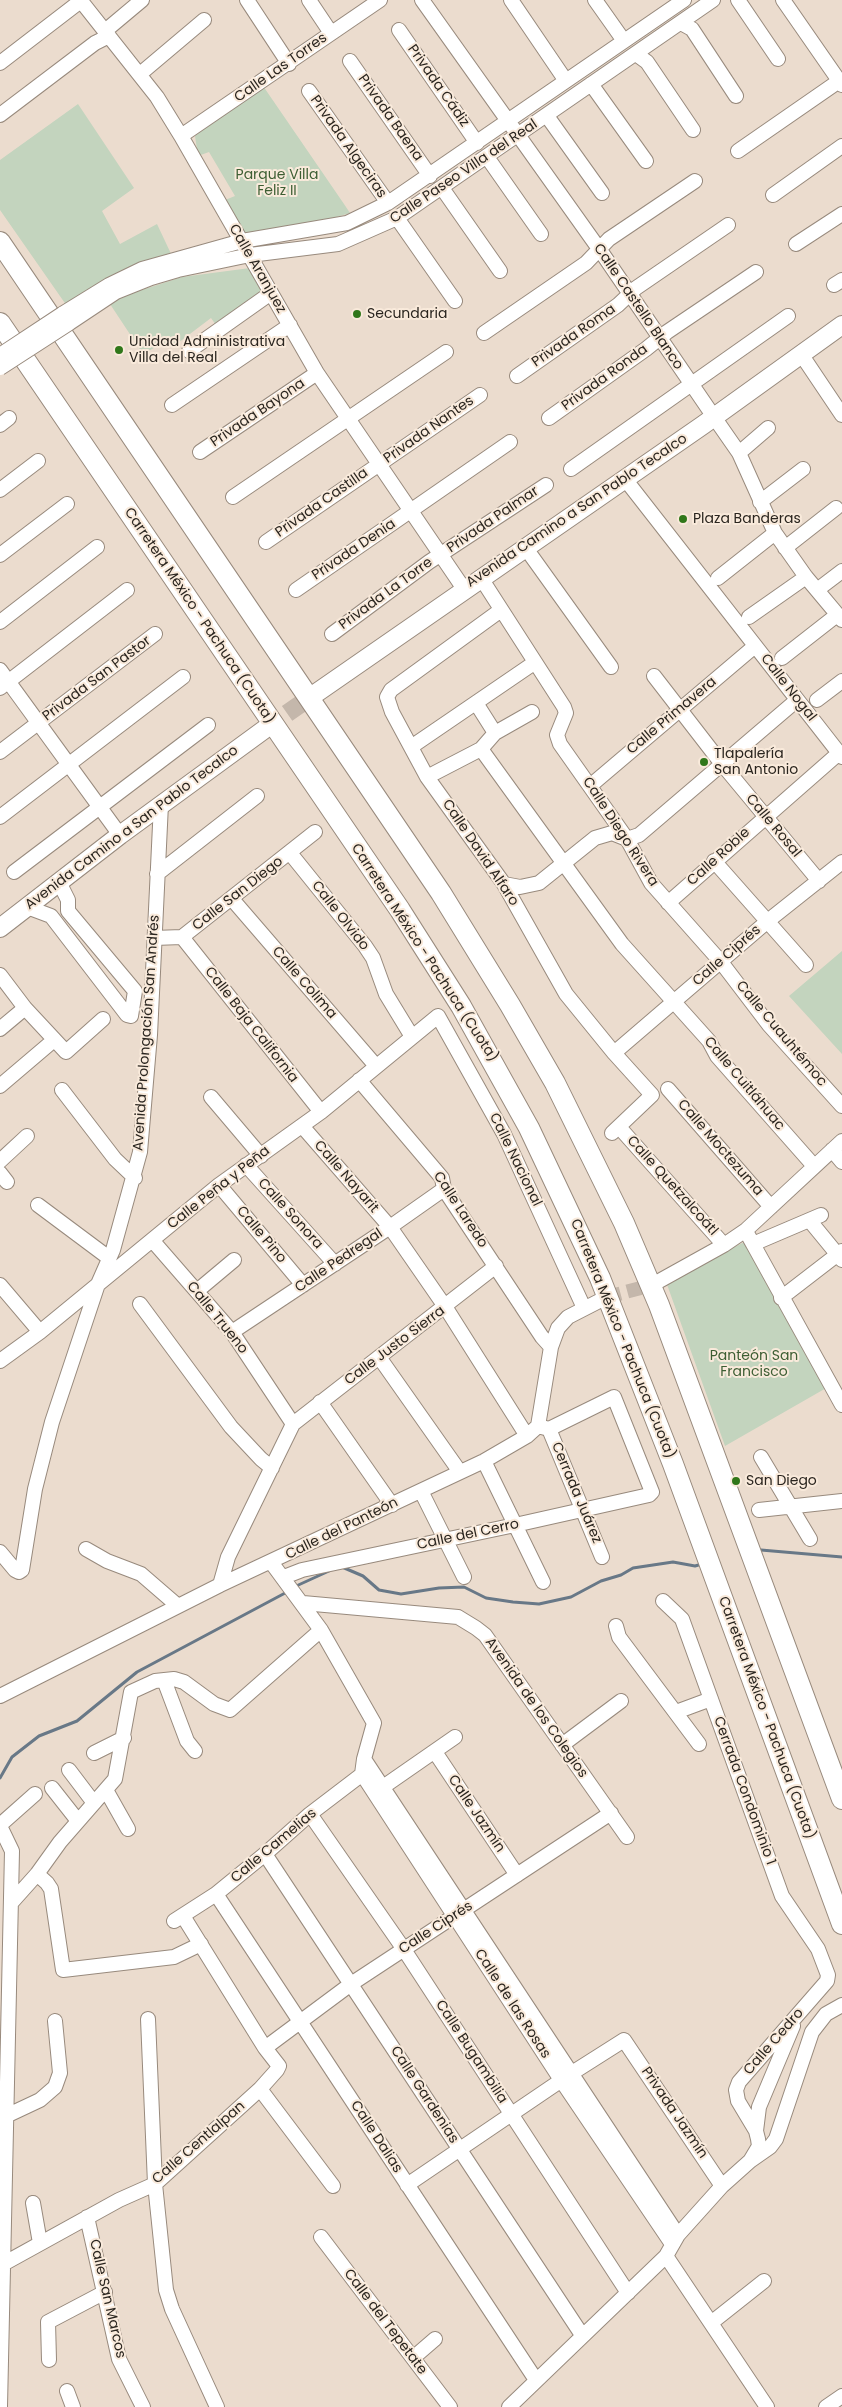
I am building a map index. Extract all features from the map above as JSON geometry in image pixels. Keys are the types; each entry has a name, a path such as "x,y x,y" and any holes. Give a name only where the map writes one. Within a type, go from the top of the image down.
{"highway":[{"path":"0,242 441,893 510,1004 555,1083 624,1223 659,1305 842,1799"},
{"name":"Carretera México - Pachuca (Cuota)","path":"0,323 400,910 461,1006 529,1128 559,1188 610,1304 672,1464 842,1924"}],"main road":[{"name":"Avenida Camino a San Pablo Tecalco","path":"312,696 714,417 842,325"},
{"name":"Avenida Camino a San Pablo Tecalco","path":"0,928 161,804 265,729"}],"street":[{"path":"0,63 82,0"},
{"name":"Calle Aranjuez","path":"82,0 140,74 181,136 317,374 464,589"},
{"path":"0,115 107,33 142,0"},
{"path":"247,0 289,64"},
{"path":"309,0 331,33"},
{"name":"Calle Castello Blanco","path":"422,0 598,248 714,417 738,453 775,533 806,577 840,618"},
{"path":"511,0 566,82"},
{"path":"595,0 624,40"},
{"name":"Calle Paseo Villa del Real","path":"0,368 109,285 142,268 173,258 242,242 347,223 388,203 684,0"},
{"name":"Calle Paseo Villa del Real","path":"0,355 116,292 151,278 178,270 250,255 338,244 397,218 713,0"},
{"path":"738,0 778,59"},
{"path":"738,151 841,83 783,0"},
{"name":"Calle Las Torres","path":"181,136 289,64 377,1"},
{"path":"140,74 204,20"},
{"path":"681,23 692,29 736,96"},
{"name":"Privada Cádiz","path":"399,30 477,143"},
{"path":"636,54 647,62 693,130"},
{"name":"Privada Baena","path":"350,60 430,176"},
{"path":"591,84 646,161"},
{"name":"Privada Algeciras","path":"309,91 388,203"},
{"path":"547,116 602,192"},
{"path":"773,195 842,146"},
{"path":"487,157 541,234"},
{"path":"484,333 586,263 598,248 695,181"},
{"path":"442,188 500,271"},
{"path":"796,244 842,214"},
{"path":"397,218 455,301"},
{"name":"Privada Roma","path":"517,376 728,225"},
{"name":"Privada Ronda","path":"549,418 756,272"},
{"path":"189,351 272,293"},
{"path":"571,469 788,316"},
{"path":"172,405 290,325"},
{"path":"233,497 446,352"},
{"path":"801,354 842,415"},
{"name":"Privada Bayona","path":"200,452 317,374"},
{"name":"Privada Nantes","path":"378,465 480,395"},
{"path":"738,453 768,428"},
{"name":"Privada Denia","path":"296,590 510,442"},
{"path":"0,490 38,461"},
{"name":"Privada Castilla","path":"266,542 378,465"},
{"path":"760,502 803,469"},
{"name":"Calle Nogal","path":"625,479 742,618 755,646 840,755"},
{"name":"Privada Palmar","path":"440,555 546,485"},
{"path":"0,555 67,504"},
{"path":"785,548 836,508"},
{"path":"718,578 775,533"},
{"path":"0,622 97,547"},
{"path":"525,547 611,667"},
{"name":"Privada La Torre","path":"332,634 440,555"},
{"path":"817,590 842,571"},
{"path":"742,618 806,577"},
{"path":"411,747 534,663 481,578"},
{"path":"120,835 39,722 3,680 127,590"},
{"name":"Calle David Alfaro","path":"501,610 391,690 387,697 392,712 427,777 504,884 566,994 614,1053"},
{"path":"782,658 840,618"},
{"name":"Privada San Pastor","path":"0,752 155,634"},
{"name":"Calle Primavera","path":"590,786 755,646"},
{"name":"Calle Diego Rivera","path":"534,663 564,707 566,714 557,735 560,744 628,839 651,882 668,903"},
{"name":"Calle Rosal","path":"654,676 764,817 818,881"},
{"path":"0,817 183,677"},
{"path":"817,700 842,681"},
{"path":"504,884 520,887 539,883 594,838 612,833 628,839 639,835 798,700"},
{"path":"476,703 495,733"},
{"path":"427,777 481,749 495,733 532,712"},
{"path":"14,872 208,725"},
{"name":"Calle Cuitláhuac","path":"481,749 622,944 709,1042 717,1056 814,1166"},
{"name":"Calle Roble","path":"668,903 764,817 840,755"},
{"path":"157,874 257,796"},
{"name":"Avenida Prolongación San Andrés","path":"0,1552 19,1572 22,1570 35,1489 52,1422 135,1178 141,1142 161,804"},
{"name":"Calle San Diego","path":"154,938 182,937 315,832"},
{"name":"Calle Olvido","path":"290,853 373,958 386,994 411,1036"},
{"path":"714,861 806,965"},
{"name":"Calle Ciprés","path":"614,1053 768,920 841,863"},
{"path":"27,907 50,916 130,1016 132,1014 135,991 68,911 68,900 59,882"},
{"name":"Calle Colima","path":"232,899 376,1066"},
{"path":"668,903 721,962"},
{"path":"50,916 68,911"},
{"name":"Calle Baja California","path":"182,937 321,1112"},
{"name":"Calle Cuauhtémoc","path":"721,962 769,1024 842,1106"},
{"path":"0,975 25,1008 63,1050 68,1052 103,1019"},
{"path":"0,1029 25,1008"},
{"name":"Calle Peña y Peña","path":"0,1361 40,1332 219,1185 321,1112 411,1036 438,1016"},
{"name":"Calle Nacional","path":"438,1016 504,1134 584,1308"},
{"path":"0,1086 54,1040"},
{"name":"Calle Quetzalcoátl","path":"614,1053 652,1095 615,1130 724,1245"},
{"name":"Calle Laredo","path":"359,1080 442,1178 444,1189 542,1337 551,1347"},
{"name":"Calle Moctezuma","path":"668,1089 771,1208"},
{"path":"62,1090 115,1159 135,1178"},
{"path":"212,1097 261,1156"},
{"name":"Calle Nayarit","path":"302,1126 390,1227 446,1308 527,1436"},
{"path":"0,1160 27,1136"},
{"path":"652,1285 724,1245 746,1230 837,1146 842,1162"},
{"name":"Calle Sonora","path":"246,1165 335,1264"},
{"name":"Calle Pino","path":"219,1185 303,1285"},
{"name":"Calle Pedregal","path":"232,1332 444,1189"},
{"path":"38,1205 109,1258"},
{"path":"753,1244 816,1218 840,1255 781,1298"},
{"path":"746,1230 781,1298 842,1405"},
{"name":"Calle Trueno","path":"152,1240 232,1332 293,1424"},
{"path":"197,1291 234,1260"},
{"name":"Calle Justo Sierra","path":"293,1424 446,1308 496,1266"},
{"path":"0,1285 40,1332"},
{"path":"543,1428 551,1347 558,1328 568,1317 607,1297"},
{"path":"140,1304 231,1427 272,1468"},
{"path":"379,1357 460,1472"},
{"name":"Calle del Panteón","path":"0,1696 220,1585 484,1462 543,1428 614,1398 652,1492"},
{"path":"320,1402 392,1505"},
{"path":"220,1585 228,1558 293,1424"},
{"name":"Cerrada Juárez","path":"543,1428 583,1510 602,1557"},
{"path":"761,1456 810,1539"},
{"path":"484,1462 542,1582"},
{"path":"421,1491 464,1577"},
{"name":"Calle del Cerro","path":"289,1585 302,1570 516,1525 649,1495 652,1492"},
{"path":"759,1510 842,1501"},
{"path":"86,1549 107,1561 142,1574 178,1606"},
{"path":"271,1562 321,1630 374,1723 366,1762"},
{"name":"Cerrada Condominio 1","path":"663,1601 682,1619 782,1896 818,1949 828,1975 827,1981"},
{"name":"Avenida de los Colegios","path":"303,1603 458,1616 485,1636 627,1836"},
{"path":"616,1626 619,1636 699,1744"},
{"path":"12,1902 115,1779 118,1772 131,1692 155,1681 174,1679 184,1682 207,1699 230,1710 321,1630"},
{"path":"164,1680 187,1741 195,1751"},
{"path":"676,1712 711,1699"},
{"path":"562,1745 621,1701"},
{"path":"383,1786 435,1752 455,1736"},
{"path":"94,1753 124,1738"},
{"name":"Calle Jazmín","path":"435,1752 517,1876"},
{"name":"Calle de las Rosas","path":"366,1762 383,1786 459,1912"},
{"name":"Calle de las Rosas","path":"366,1762 459,1912 567,2076 672,2245 711,2323 767,2407"},
{"name":"Calle Camelias","path":"201,1944 179,1918 216,1894 266,1854 366,1762"},
{"path":"69,1770 94,1803"},
{"path":"52,1788 78,1821"},
{"path":"106,1790 128,1829"},
{"path":"0,2407 12,1851 0,1826 35,1794"},
{"name":"Calle Bugambilia","path":"310,1814 403,1948 628,2292"},
{"name":"Calle Ciprés","path":"265,2048 403,1948 517,1876 610,1814"},
{"name":"Calle Gardenias","path":"266,1854 582,2335"},
{"path":"37,1874 51,1889 63,1970 174,1957 201,1944 265,2048"},
{"name":"Calle Dalias","path":"216,1894 536,2380"},
{"path":"0,1962 10,1944"},
{"name":"Calle Cedro","path":"756,2131 738,2101 736,2090 739,2082 827,1981"},
{"path":"509,2407 628,2292 672,2245 722,2186 750,2161 770,2147 776,2139 812,2032 826,2014 842,2005"},
{"path":"750,2161 759,2146 756,2131 759,2107 800,2012"},
{"path":"148,2019 154,2184 166,2290 172,2309 214,2406"},
{"path":"6,2116 40,2100 55,2087 60,2073 55,2021"},
{"name":"Privada Jazmín","path":"567,2076 624,2040 722,2186"},
{"name":"Calle Centlalpan","path":"3,2264 87,2217 154,2184 260,2089 279,2066 265,2048"},
{"path":"407,2185 567,2076"},
{"path":"260,2089 333,2186"},
{"path":"33,2203 40,2243"},
{"name":"Calle San Marcos","path":"87,2217 119,2359 143,2407"},
{"name":"Calle del Tepetate","path":"321,2237 450,2407"},
{"path":"711,2323 764,2281"},
{"path":"49,2360 48,2322 105,2292"},
{"path":"413,2358 435,2339"},
{"path":"67,2391 73,2407"},
{"path":"826,2407 842,2396"}],"green space":[{"name":"Parque Villa Feliz II","path":"261,83 350,213 330,219 243,235 225,200 235,196 209,152 198,156 195,136"},
{"path":"78,104 134,188 102,211 120,244 157,224 173,258 69,309 0,210 0,160"},
{"path":"250,268 269,296 218,328 211,318 174,346 161,344 143,354 110,304 120,297 182,277"},
{"path":"842,951 842,1054 789,996"},
{"name":"Panteón San Francisco","path":"749,1240 828,1387 725,1446 665,1279"}],"waterway":[{"path":"761,1550 842,1557"},
{"path":"342,1567 363,1576 379,1590 401,1594 439,1588 464,1587 486,1598 539,1604 571,1597 601,1581 621,1575 633,1568 673,1562 695,1566 702,1564"},
{"path":"294,1587 329,1571"},
{"path":"0,1778 12,1757 39,1736 77,1721 137,1672 287,1592"}],"tunnel":[{"path":"265,729 312,696"},
{"path":"607,1297 652,1285"}],"place":[{"name":"Secundaria","path":"357,314"},
{"name":"Unidad Administrativa Villa del Real","path":"119,350"},
{"name":"Plaza Banderas","path":"683,519"},
{"name":"Tlapalería San Antonio","path":"704,762"},
{"name":"San Diego","path":"736,1481"}]}
